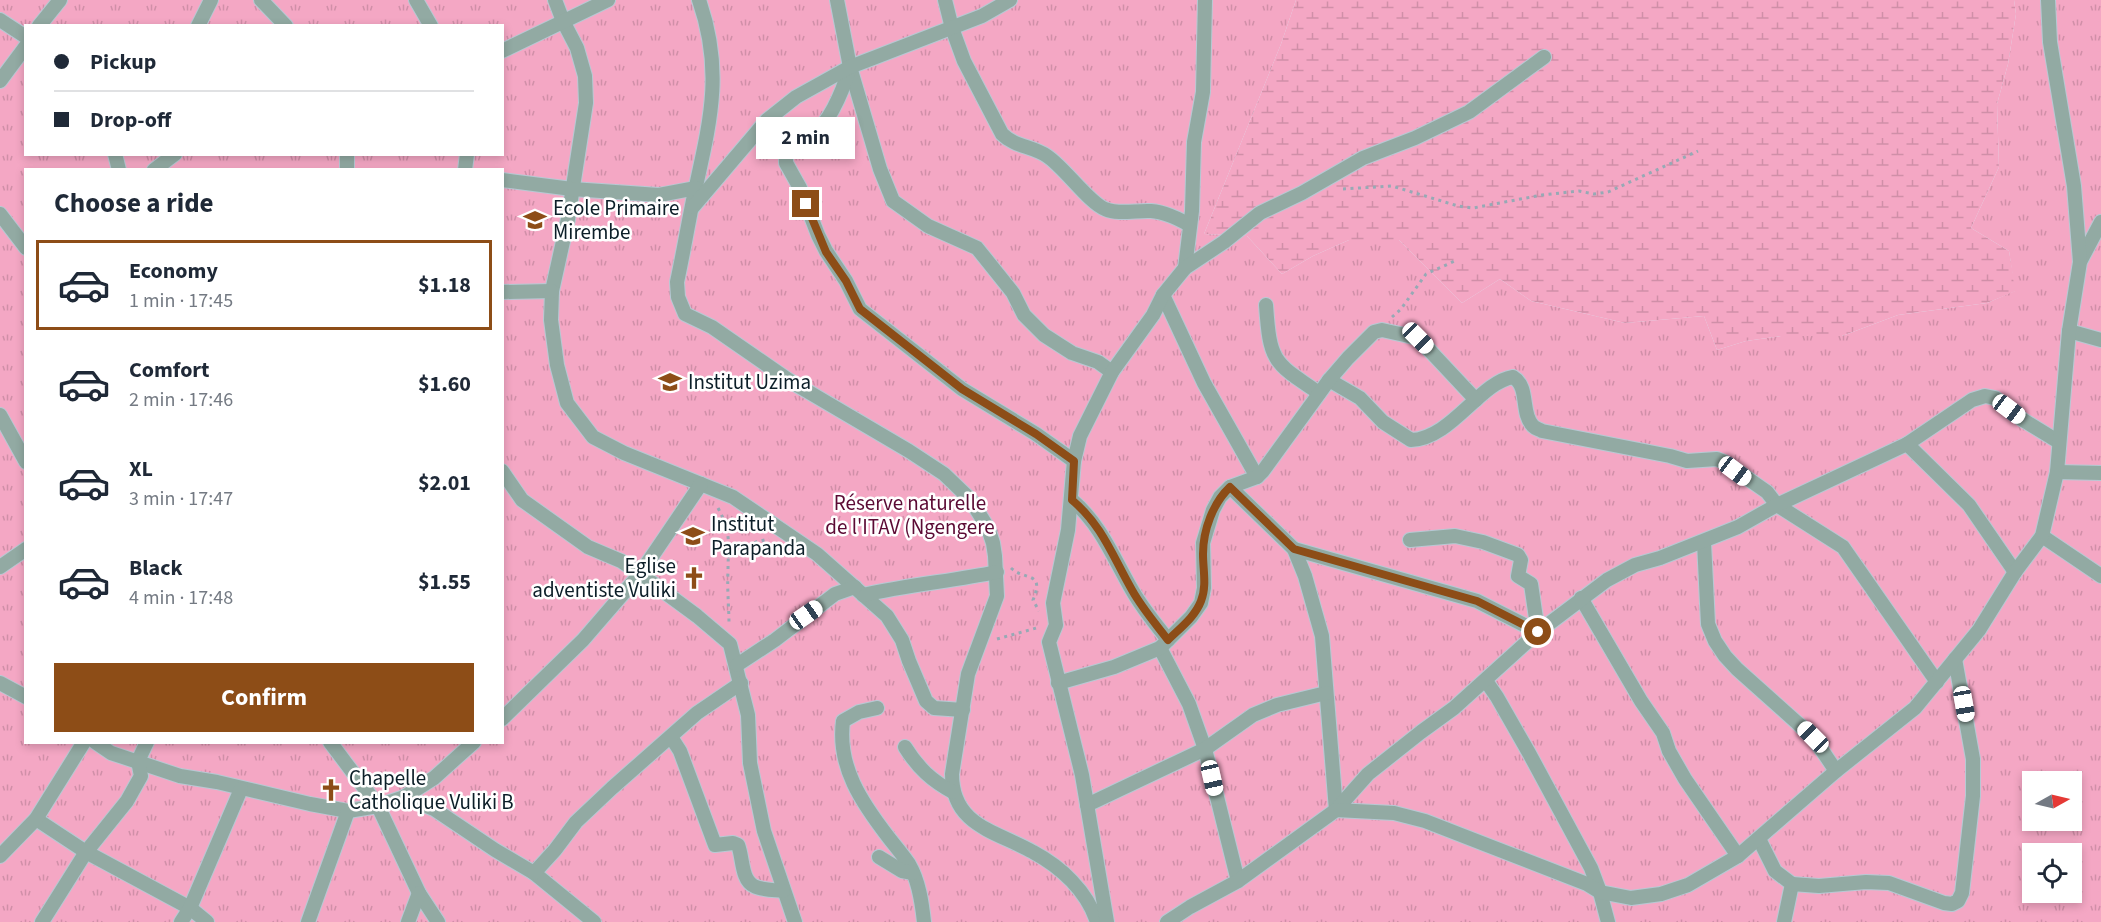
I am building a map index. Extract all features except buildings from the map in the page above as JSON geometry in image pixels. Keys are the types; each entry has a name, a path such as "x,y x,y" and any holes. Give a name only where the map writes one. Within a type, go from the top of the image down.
{"street":[{"path":"41,24 60,0"},
{"path":"199,24 212,0"},
{"path":"261,0 283,24"},
{"path":"416,0 430,24"},
{"path":"555,0 577,48 585,76 586,103 568,219 552,291 551,320 557,365 567,403 593,437 624,453 733,497 817,554 887,616 902,640 926,700 933,708 963,710"},
{"path":"504,50 608,0"},
{"path":"699,0 709,39 714,94 707,139 677,282 678,297 685,314 712,327 790,381 909,451 944,474 970,499 988,528 993,543 997,572 997,596 968,674 952,774 955,801 979,827 1032,852 1053,865 1068,878 1093,908 1097,922"},
{"path":"837,0 850,67 880,169 892,201 928,226 977,248 999,273 1013,293 1024,315 1044,335 1072,352 1098,362 1112,372"},
{"path":"945,0 964,61 1002,134 1010,142 1046,155 1066,171 1104,209 1118,212 1153,211 1191,225"},
{"path":"692,208 767,120 796,97 850,67 982,16 1010,0"},
{"path":"1185,268 1191,225 1194,142 1203,92 1205,0"},
{"path":"1336,810 1395,813 1425,821 1587,884 1600,892 1631,898 1661,894 1688,885 1738,856 1836,771 1915,708 1979,630 2014,572 2042,536 2057,472 2068,331 2080,262 2074,186 2050,42 2048,0"},
{"path":"0,20 24,37"},
{"path":"0,81 24,49"},
{"path":"1107,922 1088,805 1049,642 1056,625 1053,603 1063,560 1072,500 1074,461 1080,436 1112,372 1153,315 1163,295 1185,268 1224,242 1260,213 1302,193 1363,158 1415,138 1469,112 1544,57"},
{"path":"850,67 845,84 826,120 813,136 792,148 786,155 786,163 800,189 826,252 846,281 860,309 962,389 1036,434 1074,461"},
{"path":"157,168 172,156"},
{"path":"504,180 572,189 659,195 696,188"},
{"path":"0,214 24,245"},
{"path":"2080,262 2101,222"},
{"path":"504,292 552,291"},
{"path":"1163,295 1204,383 1257,477"},
{"path":"1266,305 1268,333 1277,363 1320,393"},
{"path":"1058,683 1114,667 1164,644 1191,617 1201,603 1204,588 1203,543 1213,510 1220,497 1230,487 1257,477 1263,471 1329,380 1374,332 1382,330 1418,338 1476,400"},
{"path":"2068,331 2101,340"},
{"path":"1329,380 1360,398 1383,422 1411,440 1437,431 1500,381 1513,376 1519,381 1528,416 1533,426 1561,436 1687,461 1717,459 1767,492 1777,505 1843,547 1936,681"},
{"path":"1167,922 1238,881 1336,810 1368,774 1454,708 1538,632 1607,580 1635,565 1704,542 1738,527 1777,505 1907,444 1972,400 1985,396 1995,398 2059,442"},
{"path":"0,415 24,458"},
{"path":"1907,444 1970,505 2014,572"},
{"path":"2057,472 2101,473"},
{"path":"504,474 522,500 556,526 588,547 621,561 706,623 730,644 748,715 750,764 764,831 795,922"},
{"path":"505,712 582,640 640,574 707,487"},
{"path":"1230,487 1294,549 1305,576 1322,636 1336,810"},
{"path":"1072,500 1087,513 1110,546 1164,644 1206,749 1238,881"},
{"path":"1410,540 1455,536 1483,542 1518,555 1521,560 1518,576 1531,584 1538,632"},
{"path":"2042,536 2101,576"},
{"path":"1704,542 1708,624 1715,641 1737,669 1813,737 1836,771"},
{"path":"1294,549 1477,601 1538,632"},
{"path":"0,567 24,550"},
{"path":"736,665 776,640 835,594 997,572"},
{"path":"1581,598 1641,701 1663,733 1669,751 1685,779 1738,856"},
{"path":"1759,839 1774,871 1792,884 1819,886 1866,882 1889,883 1944,903 1952,904 1958,901 1962,893 1973,796 1973,759 1955,659"},
{"path":"1486,681 1530,753 1591,868 1608,922"},
{"path":"534,873 576,822 698,713 741,683"},
{"path":"0,684 24,696"},
{"path":"1088,805 1206,749 1253,715 1276,705 1326,693"},
{"path":"877,708 850,716 843,721 842,752 847,771 857,792 876,822 909,864 922,903 924,922"},
{"path":"671,737 680,751 715,844 738,845 744,872 748,881 754,886 783,891"},
{"path":"0,856 36,819 83,744"},
{"path":"97,744 111,753 180,776 348,811 378,806 404,797 434,778 472,744"},
{"path":"42,922 86,852 132,793 141,776 138,761 146,744"},
{"path":"332,744 378,806 418,893 438,922"},
{"path":"905,747 914,762 933,782 953,792"},
{"path":"182,922 241,789"},
{"path":"404,797 434,809 534,873 594,922"},
{"path":"308,922 348,811"},
{"path":"36,819 86,852 190,908 207,922"},
{"path":"879,857 902,871 913,873"},
{"path":"1784,922 1792,884"},
{"path":"408,922 418,893"}],"path":[{"path":"1337,189 1392,186 1458,206 1473,208 1542,195 1579,191 1594,194 1608,192 1698,151"},
{"path":"1382,330 1401,309 1426,274 1456,260"},
{"path":"707,487 726,523 729,539 730,644"},
{"path":"728,557 756,542 792,536"},
{"path":"995,556 1014,571 1034,578 1037,582 1034,604 1045,615 1054,617"},
{"path":"977,646 1018,632 1032,631 1054,617"}],"green space":[{"name":"Réserve naturelle de l'ITAV (Ngengere","path":"0,0 1296,0 1281,44 1204,234 1247,236 1282,274 1313,256 1349,240 1399,240 1462,303 1500,279 1531,301 1625,323 1704,316 1717,350 1746,341 1781,336 1842,336 1898,315 1987,303 2015,291 2009,251 1971,228 1999,167 1997,104 2008,64 2016,14 2014,0 2101,0 2101,922 0,922"},
{"path":"1296,0 2014,0 2016,14 2008,64 1997,104 1999,167 1971,228 2009,251 2016,291 1987,303 1898,315 1842,336 1781,336 1746,341 1717,350 1704,316 1625,323 1531,301 1500,279 1462,303 1399,240 1349,240 1313,256 1282,274 1247,236 1204,234 1281,44"}],"place":[{"name":"Ecole Primaire Mirembe","path":"535,220"},
{"name":"Institut Uzima","path":"670,382"},
{"name":"Institut Parapanda","path":"693,536"},
{"name":"Eglise adventiste Vuliki","path":"694,578"},
{"name":"Chapelle Catholique Vuliki B","path":"331,790"}],"route":[{"path":"806,204 826,252 846,281 860,309 962,389 1036,434 1074,461 1072,500 1087,513 1110,546 1143,608 1168,640 1191,617 1201,603 1204,588 1203,543 1213,510 1220,497 1230,487 1294,549 1477,601 1538,632"}]}
